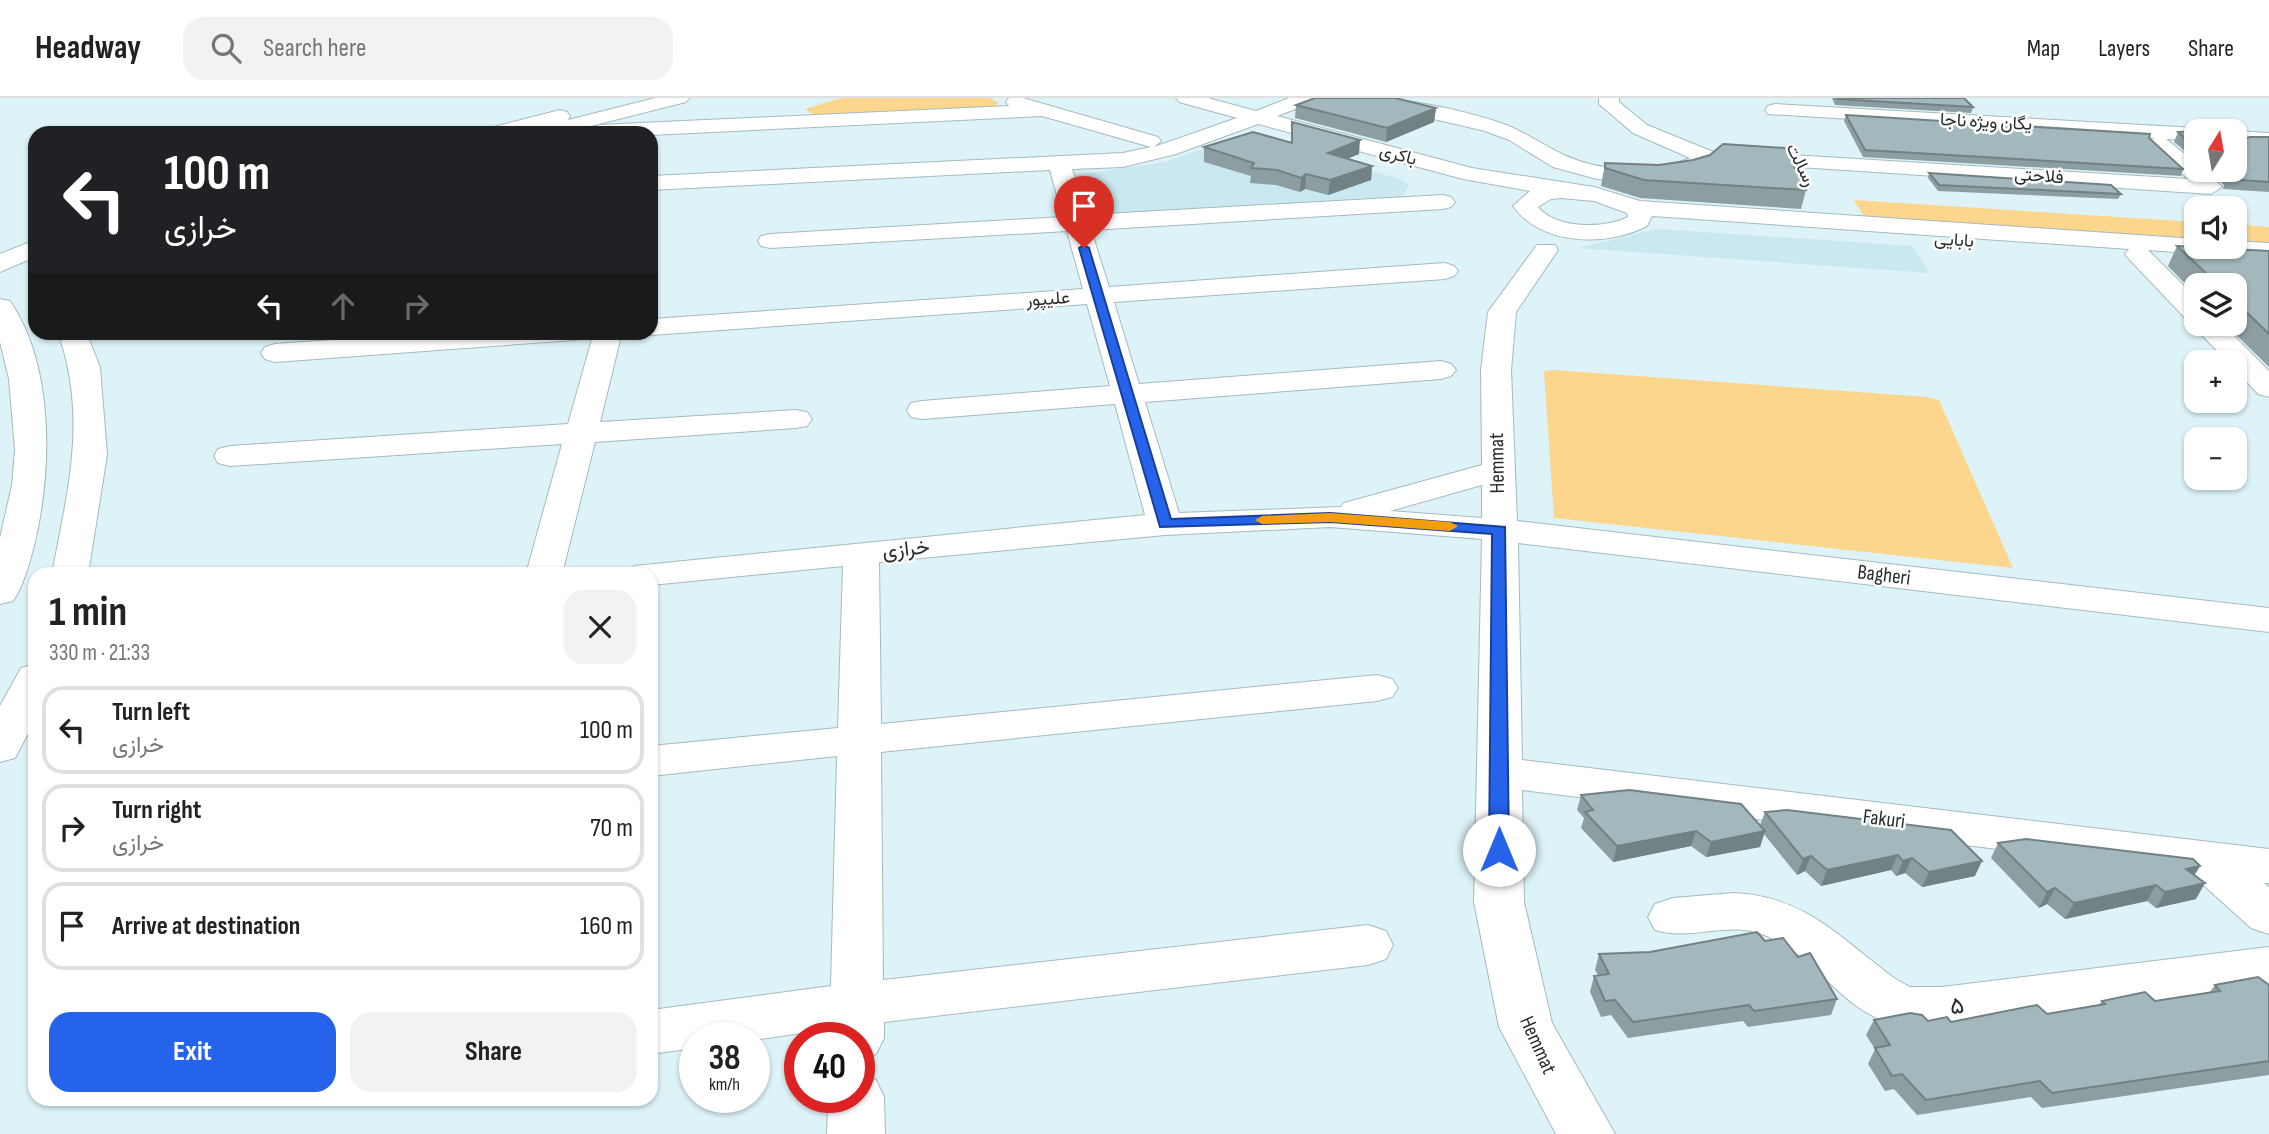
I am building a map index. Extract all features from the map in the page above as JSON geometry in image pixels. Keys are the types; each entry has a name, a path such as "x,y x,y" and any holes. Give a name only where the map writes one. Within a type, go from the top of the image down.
{"street":[{"path":"521,126 634,98"},
{"path":"566,126 679,98"},
{"path":"1001,98 1151,141"},
{"name":"باکری","path":"1161,98 1471,174 1570,192"},
{"name":"باکری","path":"1186,98 1497,191 1511,198 1536,227"},
{"path":"658,183 1123,160 1176,148 1307,98"},
{"path":"1368,98 1510,133 1561,162 1600,172 1656,173 1689,169 1708,158 1640,129 1609,104 1609,98"},
{"path":"1980,98 2003,123"},
{"name":"یگان ویژه ناجا","path":"1772,104 2003,123 2184,133"},
{"name":"رسالت","path":"1772,104 1832,226"},
{"path":"658,128 718,126 814,109 878,118 1041,110"},
{"path":"878,118 878,173"},
{"path":"2247,137 2269,139"},
{"name":"فلاحتی","path":"1799,160 2211,187 2158,143"},
{"path":"1060,164 1165,524"},
{"path":"1536,227 1603,232 1632,226 1637,214 1608,196 1570,192"},
{"name":"Hemmat","path":"1570,192 1538,195 1525,206 1536,227 1502,312 1496,370 1499,902 1526,1027 1586,1134"},
{"path":"770,241 1443,202"},
{"name":"بابایی","path":"1637,214 2184,245"},
{"name":"بابایی","path":"1832,226 2138,254 2269,262"},
{"path":"2247,250 2269,251"},
{"path":"2138,254 2184,301"},
{"path":"0,264 28,256"},
{"path":"0,273 28,257"},
{"name":"علیپور","path":"658,327 1445,271"},
{"path":"0,307 16,342 33,424 30,494 12,562 0,593"},
{"path":"2219,336 2269,388"},
{"path":"71,567 90,455 85,366 75,340"},
{"path":"275,353 460,340"},
{"path":"546,567 606,340"},
{"path":"922,410 1441,370"},
{"path":"230,456 796,419"},
{"path":"1330,517 1496,471"},
{"name":"خرازی","path":"658,573 1165,524 1330,517 1499,530"},
{"name":"Bagheri","path":"1499,530 2269,620"},
{"path":"857,1021 861,553"},
{"path":"658,760 1377,688"},
{"path":"0,748 28,691"},
{"name":"Fakuri","path":"1499,772 2269,866"},
{"path":"2203,858 2269,915"},
{"name":"۵","path":"1673,917 1732,911 1770,916 1803,932 1877,994 1908,1008 1942,1008 2269,967"},
{"path":"658,1032 857,1021 1368,945"},
{"path":"856,1113 856,1134"}],"shaded area":[{"path":"841,98 989,98 999,103 987,110 815,116 805,109"},
{"path":"1258,139 1400,179 1409,185 1401,200 1088,220 1069,176 1165,162 1223,142"},
{"path":"1854,200 2184,221 2184,239 1865,218"},
{"path":"2247,225 2269,227 2269,245 2247,244"},
{"path":"1657,229 1912,246 1930,273 1579,248"},
{"path":"1544,371 1939,400 2013,568 1554,518"}],"building":[{"path":"1315,98 1395,98 1436,108 1387,128 1296,105"},
{"path":"1964,98 1973,107 1837,99"},
{"path":"1846,115 2150,134 2149,138 2183,169 1865,150"},
{"path":"1292,122 1360,140 1328,153 1372,166 1330,180 1306,174 1301,178 1277,170 1251,168 1254,163 1204,147 1253,132 1292,143"},
{"path":"2269,137 2269,182 2247,180 2247,138"},
{"path":"1723,144 1785,148 1806,190 1644,180 1605,168 1605,163 1659,165 1693,160 1710,155"},
{"path":"1929,173 2111,185 2121,194 1939,185"},
{"path":"2247,250 2269,251 2269,334 2247,313 2247,273 2206,273 2191,259 2247,259"},
{"path":"1629,790 1741,804 1765,831 1711,842 1696,831 1617,846 1585,812 1593,810 1581,795"},
{"path":"1787,810 1951,830 1982,861 1929,872 1912,858 1903,861 1898,855 1827,870 1811,856 1803,859 1765,812"},
{"path":"2026,839 2193,859 2200,866 2186,869 2205,883 2165,892 2156,885 2074,903 2055,888 2047,892 1998,843"},
{"path":"1757,932 1765,941 1783,938 1798,957 1810,953 1837,999 1754,1011 1749,1005 1633,1022 1615,1000 1605,1001 1594,976 1609,974 1599,954 1650,952"},
{"path":"2258,977 2269,985 2269,1061 2052,1093 2040,1081 1926,1100 1902,1074 1892,1076 1875,1048 1890,1045 1874,1020 1910,1013 1922,1015 1928,1021 1947,1017 1951,1022 2037,1005 2047,1014 2105,1004 2102,1001 2145,992 2155,1001 2220,991 2215,985"}],"slow traffic":[{"path":"1262,520 1330,517 1450,526"}],"route":[{"path":"1084,248 1165,524 1330,517 1499,530 1499,850"}]}
